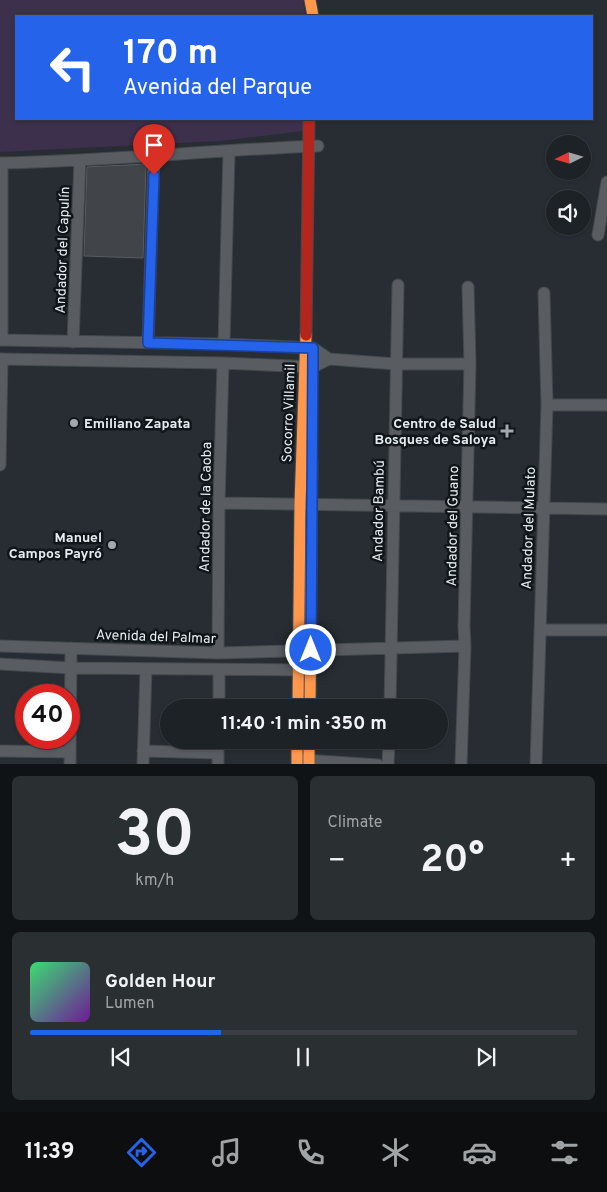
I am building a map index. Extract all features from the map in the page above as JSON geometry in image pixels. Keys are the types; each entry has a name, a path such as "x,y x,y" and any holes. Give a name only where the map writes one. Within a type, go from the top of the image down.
{"street":[{"path":"310,0 312,15"},
{"path":"322,0 322,15"},
{"name":"Socorro Villamil","path":"299,699 304,670 311,650 312,504 309,348 313,147 309,120"},
{"name":"Socorro Villamil","path":"313,147 319,120"},
{"path":"313,147 154,157 1,163 1,340 224,344 309,348 329,359 396,364 470,364"},
{"path":"224,344 229,151"},
{"path":"148,343 154,157"},
{"name":"Andador del Capulín","path":"73,342 80,160"},
{"path":"598,235 607,182"},
{"name":"Andador Bambú","path":"390,699 398,285"},
{"name":"Andador del Guano","path":"461,764 468,507 470,364 468,287"},
{"name":"Andador del Mulato","path":"536,764 547,405 544,293"},
{"path":"0,465 1,359 223,363 309,367 329,359"},
{"name":"Andador de la Caoba","path":"218,653 219,503 223,363"},
{"name":"Socorro Villamil","path":"309,367 300,504 299,650 309,699"},
{"path":"547,405 607,405"},
{"path":"219,503 607,509"},
{"path":"540,630 607,630"},
{"name":"Avenida del Palmar","path":"0,646 218,653 465,646"},
{"path":"70,764 71,648"},
{"path":"0,664 71,668 304,670"},
{"path":"142,764 146,669"},
{"path":"219,670 219,699"},
{"path":"297,749 297,762 378,764"},
{"path":"309,749 309,763"},
{"path":"388,749 388,764"},
{"path":"0,751 70,752"},
{"path":"143,751 218,759"}],"shaded area":[{"path":"0,0 303,0 305,15 15,15 15,120 303,120 303,131 220,141 0,152"}],"building":[{"path":"146,164 143,258 84,256 87,167"}],"traffic: slow":[{"path":"310,0 313,15"},
{"path":"298,699 300,504 306,335"},
{"path":"310,699 312,462"},
{"path":"297,749 297,764"},
{"path":"309,749 309,764"}],"traffic: jam":[{"path":"306,335 309,120"}],"place":[{"name":"Emiliano Zapata","path":"74,423"},
{"name":"Centro de Salud Bosques de Saloya","path":"507,431"},
{"name":"Manuel Campos Payró","path":"112,545"}],"route":[{"path":"154,175 148,343 313,348 311,650"}]}
